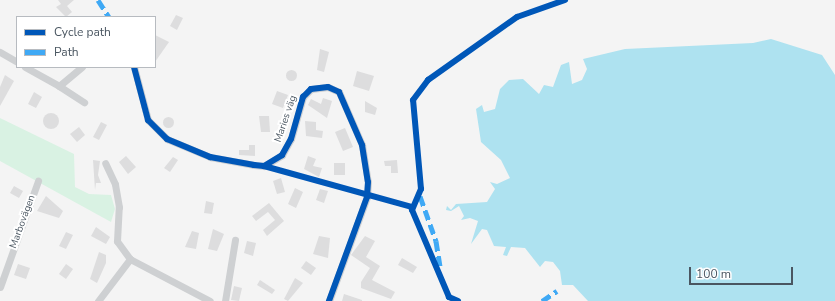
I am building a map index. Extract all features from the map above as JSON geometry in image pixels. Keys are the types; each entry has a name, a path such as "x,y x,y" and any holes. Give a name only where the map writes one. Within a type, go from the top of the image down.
{"street":[{"path":"0,52 16,61"},
{"path":"27,68 84,102"},
{"path":"59,86 81,68"},
{"name":"Maries väg","path":"134,68 148,120 167,139 210,157 254,165 264,166 282,155 291,139 303,97 311,89 328,87 338,92 362,145 368,182 367,197 329,301"},
{"path":"105,163 115,184 118,201 117,241 130,258 210,301"},
{"name":"Marbovägen","path":"0,287 38,181"},
{"path":"225,301 235,240"},
{"path":"98,301 130,258"}],"green space":[{"path":"0,118 74,154 75,187 89,194 111,195 115,209 111,222 0,161"}],"water":[{"path":"771,39 822,55 835,75 835,301 588,301 573,285 562,285 560,271 553,262 545,261 540,267 525,248 511,247 507,256 503,255 506,247 494,246 487,230 482,229 471,244 478,221 470,218 461,220 464,216 459,206 451,211 446,210 447,206 451,210 456,204 487,202 495,189 490,182 497,184 510,178 501,160 481,142 476,109 482,105 484,112 495,109 500,89 509,80 523,79 539,94 544,85 553,87 561,65 569,62 572,84 582,80 587,69 583,59 625,49 753,43"}],"building":[{"path":"58,0 74,0 67,6 72,12 65,16 56,7 61,4"},
{"path":"176,15 183,18 177,30 170,26"},
{"path":"156,36 169,42 156,61"},
{"path":"320,49 329,52 324,72 317,70"},
{"path":"289,70 293,70 295,71 295,79 289,80 286,77 286,73"},
{"path":"357,71 374,76 369,91 353,86"},
{"path":"5,75 14,81 0,106 0,87"},
{"path":"277,91 288,95 283,108 272,104"},
{"path":"34,92 42,97 36,108 28,104"},
{"path":"323,98 332,101 327,118 308,105 311,99 321,104"},
{"path":"365,101 377,108 375,115 365,112"},
{"path":"48,113 54,113 59,118 57,127 54,129 48,129 43,124 43,118"},
{"path":"259,116 269,116 270,132 261,132"},
{"path":"166,117 170,117 172,118 172,126 166,127 163,124 163,120"},
{"path":"305,121 316,122 316,130 323,131 322,138 306,136"},
{"path":"101,122 107,125 99,140 93,137"},
{"path":"79,127 85,135 77,142 70,134"},
{"path":"345,128 353,147 343,151 335,132"},
{"path":"249,145 255,145 255,156 239,155 239,150 249,150"},
{"path":"126,156 136,167 128,174 119,162"},
{"path":"308,156 316,159 313,166 322,168 319,177 304,169"},
{"path":"173,157 178,160 170,172 164,168"},
{"path":"93,160 100,161 98,175 101,183 96,183 95,190"},
{"path":"397,160 398,173 391,173 391,166 385,166 384,161"},
{"path":"334,163 345,163 345,175 334,175"},
{"path":"281,178 285,192 277,194 273,181"},
{"path":"14,186 23,191 19,198 10,193"},
{"path":"295,188 303,192 296,208 288,204"},
{"path":"320,189 328,191 324,203 316,200"},
{"path":"46,196 63,211 59,218 37,211"},
{"path":"206,201 214,203 212,214 204,213"},
{"path":"269,203 284,221 267,236 263,230 275,220 268,212 256,221 252,216"},
{"path":"96,227 110,237 106,244 91,236"},
{"path":"213,229 224,234 217,251 208,249"},
{"path":"192,231 199,233 196,249 185,247"},
{"path":"66,232 73,235 66,249 59,246"},
{"path":"319,236 330,238 328,258 313,254"},
{"path":"365,236 375,241 366,257 380,266 372,280 395,292 391,299 361,288 361,282 370,268 351,255"},
{"path":"247,241 256,243 253,256 244,253"},
{"path":"99,252 106,255 106,263 97,283 90,279"},
{"path":"402,258 417,267 413,273 398,265"},
{"path":"306,261 316,268 311,275 301,268"},
{"path":"18,264 30,268 26,279 14,275"},
{"path":"66,264 73,269 66,279 59,274"},
{"path":"295,278 303,283 288,301 284,299"},
{"path":"260,280 275,290 272,294 257,285"},
{"path":"234,286 242,288 239,301 231,300"},
{"path":"344,294 362,300 362,301 342,301"}],"marked path":[{"path":"98,0 108,16"},
{"path":"420,196 436,241 440,267"},
{"path":"542,301 557,291"}],"cycle path":[{"path":"458,301 449,297 412,210 421,189 413,100 428,80 517,17 565,0"},
{"path":"134,68 148,120 167,139 210,157 254,165 264,166 282,155 291,139 303,97 311,89 328,87 339,92 362,145 368,182 367,197 329,301"},
{"path":"264,166 412,207"}]}
